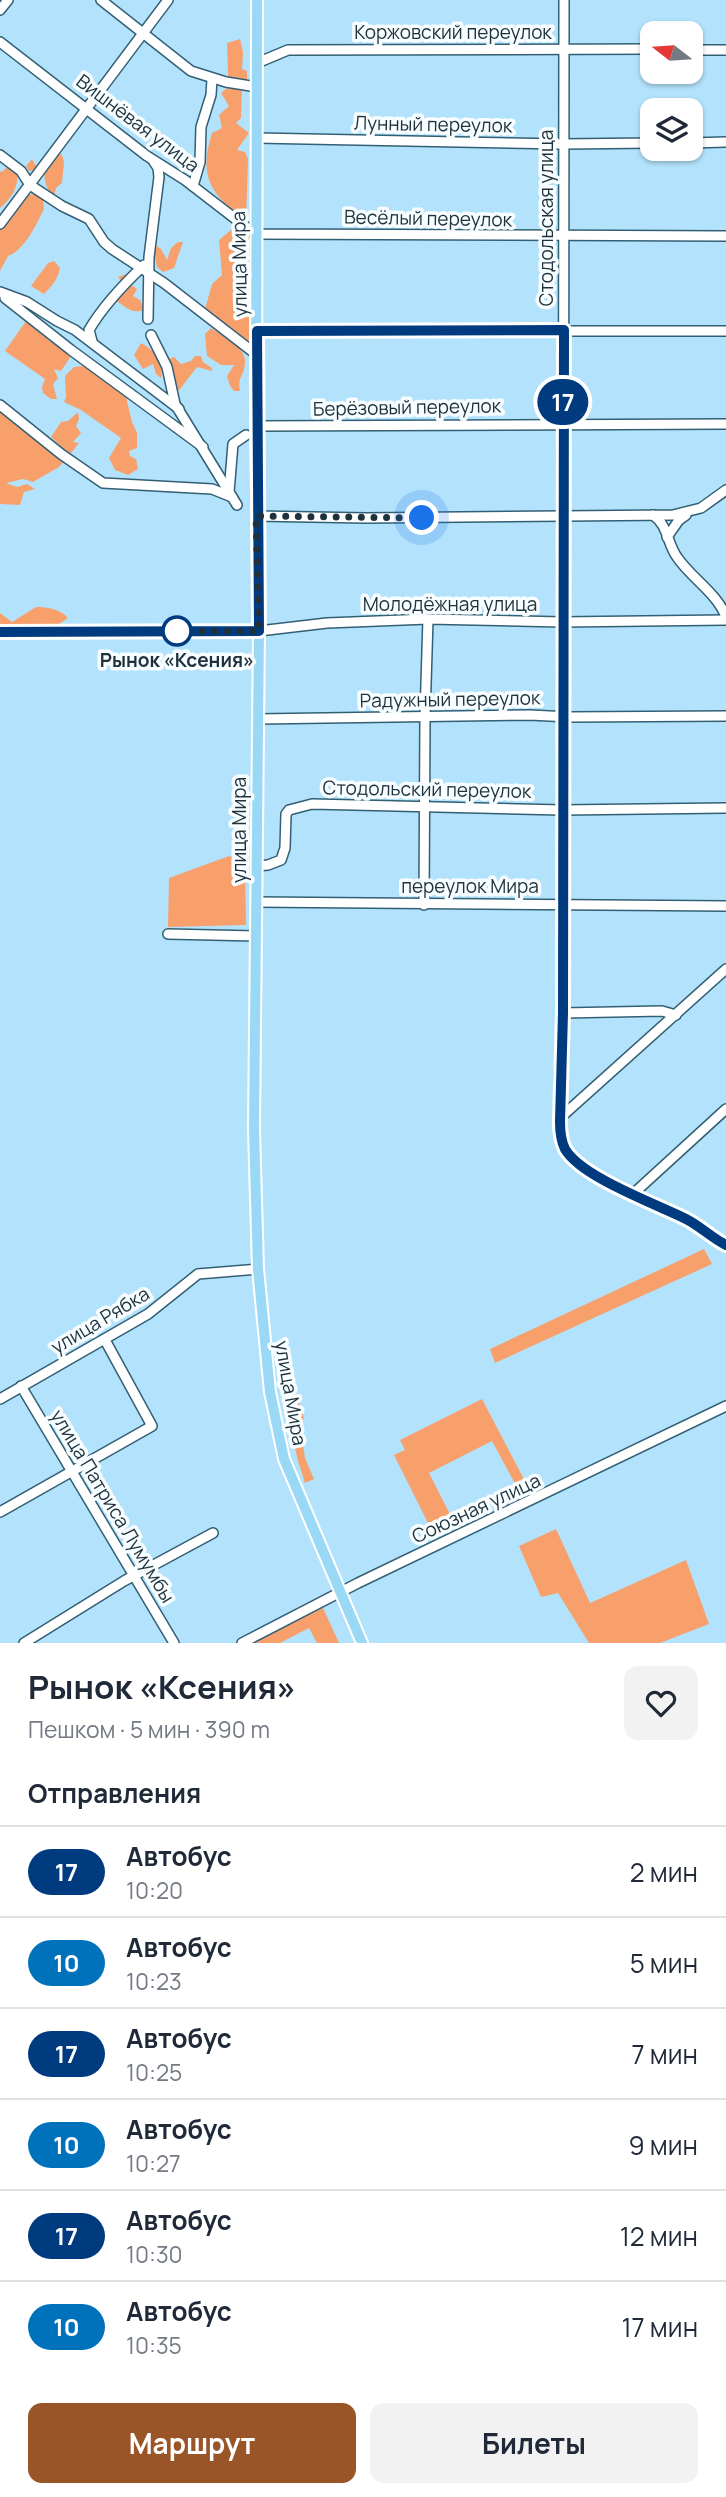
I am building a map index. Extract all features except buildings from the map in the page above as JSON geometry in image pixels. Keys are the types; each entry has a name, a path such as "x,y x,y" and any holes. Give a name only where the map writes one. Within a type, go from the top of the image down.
{"main road":[{"name":"улица Мира","path":"257,0 255,234 259,631 254,1129 258,1269 270,1392 284,1459 362,1643"},
{"path":"0,632 259,631"}],"street":[{"path":"0,10 8,0"},
{"path":"101,0 112,4 144,35 191,71 212,79 257,87"},
{"path":"0,224 169,0"},
{"name":"Стодольская улица","path":"564,0 563,1013 560,1118 566,1149 587,1169 633,1194"},
{"name":"Вишнёвая улица","path":"0,42 147,156 255,234"},
{"name":"Коржовский переулок","path":"257,63 288,50 640,49"},
{"path":"704,50 726,50"},
{"path":"192,186 200,162 201,127 211,95 212,79"},
{"name":"Лунный переулок","path":"256,138 640,143"},
{"path":"703,143 726,142"},
{"path":"0,155 21,171 30,185 89,219 104,242 257,355"},
{"path":"147,156 155,163 159,177 145,270 148,319"},
{"name":"Весёлый переулок","path":"255,234 726,236"},
{"path":"93,343 89,330 92,324 145,270"},
{"path":"4,296 33,305 93,343 179,410"},
{"path":"4,296 71,350 203,447"},
{"path":"257,331 726,331"},
{"path":"151,335 167,367 179,410 232,498"},
{"path":"0,405 61,454 103,482 212,489 232,498"},
{"name":"Берёзовый переулок","path":"256,426 726,424"},
{"path":"232,498 233,444 246,435"},
{"path":"667,537 679,520 726,489"},
{"path":"256,516 562,518 673,515 693,511"},
{"path":"653,515 662,523 677,558 720,605 726,619"},
{"path":"424,905 428,619"},
{"name":"Молодёжная улица","path":"259,631 327,623 428,619 562,622 726,619"},
{"name":"Радужный переулок","path":"258,719 726,716"},
{"name":"Стодольский переулок","path":"256,866 281,860 285,848 286,814 299,806 312,804 562,810 726,808"},
{"name":"переулок Мира","path":"256,902 726,906"},
{"path":"168,934 256,936"},
{"path":"560,1118 726,969"},
{"path":"563,1013 662,1011 676,1014"},
{"path":"726,1109 633,1194 685,1219 726,1245"},
{"name":"улица Рябка","path":"0,1399 148,1314 198,1274 258,1269"},
{"path":"0,1512 152,1426 105,1339"},
{"name":"улица Патриса Лумумбы","path":"22,1387 174,1643"},
{"name":"Союзная улица","path":"242,1643 726,1406"},
{"path":"24,1643 133,1576 213,1532"}],"shaded area":[{"path":"240,39 243,52 242,69 247,71 247,79 242,89 241,118 236,123 249,133 237,150 245,152 248,159 246,221 216,193 207,174 206,162 212,133 222,128 219,115 229,106 221,93 232,84 228,76 227,43"},
{"path":"56,152 62,155 64,162 62,183 56,188 54,196 46,184 45,169 29,171 26,166 32,159 36,166 43,166"},
{"path":"8,166 17,171 17,182 11,196 0,208 0,171"},
{"path":"36,194 43,200 44,209 25,242 8,256 0,271 0,230 26,195"},
{"path":"241,229 249,236 249,342 240,341 205,309 212,284 222,275 219,240 231,230"},
{"path":"178,242 183,242 174,268 163,272 157,267 152,243 161,249 167,260 171,248"},
{"path":"54,261 60,268 59,272 44,294 31,286 48,263"},
{"path":"126,274 124,280 137,289 133,296 140,300 144,310 131,310 112,298 125,293 127,288 118,277"},
{"path":"26,321 36,326 37,331 44,330 48,340 71,356 61,371 54,369 58,378 53,384 57,399 51,399 43,393 45,379 5,351"},
{"path":"211,328 235,344 244,355 240,391 234,391 227,376 234,365 221,365 207,356 205,334"},
{"path":"141,343 157,358 161,367 161,378 156,374 153,364 143,369 134,355"},
{"path":"195,356 201,356 212,371 197,367 175,392 169,359 174,357 181,364 191,361"},
{"path":"84,366 114,382 126,397 137,433 137,448 129,451 130,456 136,459 138,469 128,475 115,470 109,458 121,438 81,410 64,402 65,376 74,367"},
{"path":"3,410 65,460 59,467 33,482 23,479 6,483 17,487 27,484 35,489 24,492 20,505 0,504 0,411"},
{"path":"78,412 76,426 81,433 73,442 79,443 71,453 51,437 61,422 68,421"},
{"path":"36,607 49,608 68,618 59,624 0,625 0,613 12,622"},
{"path":"229,856 245,864 246,925 168,927 169,878"},
{"path":"704,1249 712,1264 495,1363 490,1349"},
{"path":"296,1393 304,1418 300,1424 305,1458 314,1479 305,1483 284,1398"},
{"path":"482,1399 527,1485 518,1489 492,1441 429,1473 456,1526 435,1537 394,1455 405,1450 400,1440"},
{"path":"556,1529 590,1603 686,1560 709,1624 660,1643 589,1643 558,1593 541,1597 519,1546"},
{"path":"323,1608 339,1643 317,1643 309,1628 280,1643 257,1643 256,1640"}],"bus line":[{"name":"17","path":"0,632 259,631 256,516 257,331 564,330 562,1138 569,1153 587,1169 698,1226 726,1245"}],"place":[{"name":"Рынок «Ксения»","path":"177,631"}],"route":[{"path":"177,631 259,631 256,516 422,518"}]}
